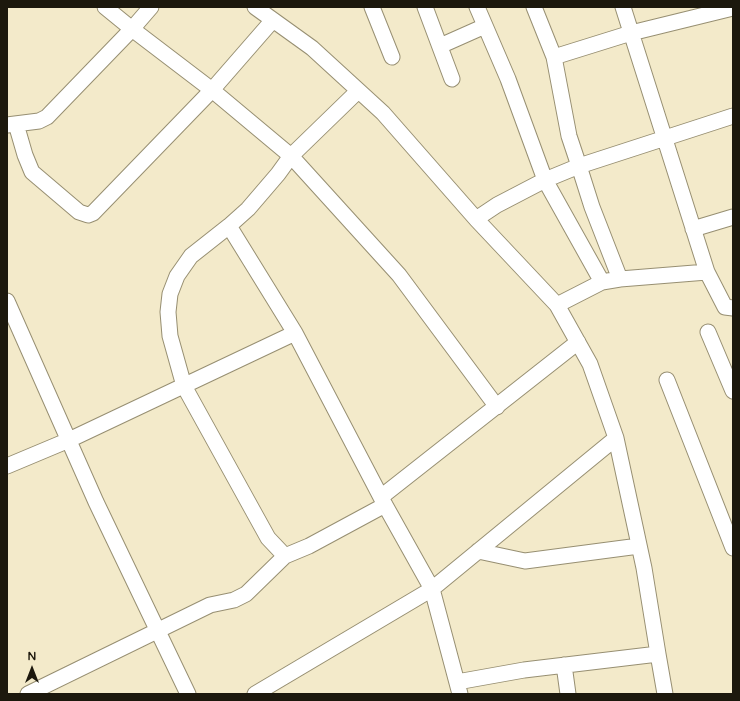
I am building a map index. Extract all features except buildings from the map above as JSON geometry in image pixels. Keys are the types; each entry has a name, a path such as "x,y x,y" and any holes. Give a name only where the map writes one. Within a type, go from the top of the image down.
{"street":[{"path":"105,7 212,90 291,156 399,275 496,406"},
{"path":"151,7 132,29 47,117 39,121 11,124 32,172 79,212 88,215 99,208 153,149 212,90 273,20"},
{"path":"255,7 312,48 395,126 476,219 557,305 590,364 616,438 639,546 665,694"},
{"path":"372,7 392,57"},
{"path":"425,7 452,79"},
{"path":"477,7 508,79 545,180 602,282"},
{"path":"534,7 554,57 569,136 592,207 620,279"},
{"path":"623,7 707,272 726,307 733,308"},
{"path":"554,57 631,33 733,8"},
{"path":"440,46 485,26"},
{"path":"285,556 268,538 184,386 170,336 168,312 170,294 177,276 191,256 248,209 278,174 291,156 358,91"},
{"path":"476,219 497,205 545,180 579,166 733,116"},
{"path":"693,229 733,217"},
{"path":"229,226 295,333 383,501 432,589 459,688 564,665 658,654"},
{"path":"557,305 602,282 620,279 707,272"},
{"path":"7,301 70,440 96,502 188,694"},
{"path":"708,332 733,392"},
{"path":"7,466 70,440 295,333"},
{"path":"28,694 158,629 210,605 234,600 246,594 285,556 309,546 383,501 496,406 578,342"},
{"path":"667,380 733,548"},
{"path":"255,694 432,589 616,438"},
{"path":"478,551 525,561 639,546"},
{"path":"564,665 568,694"}]}
